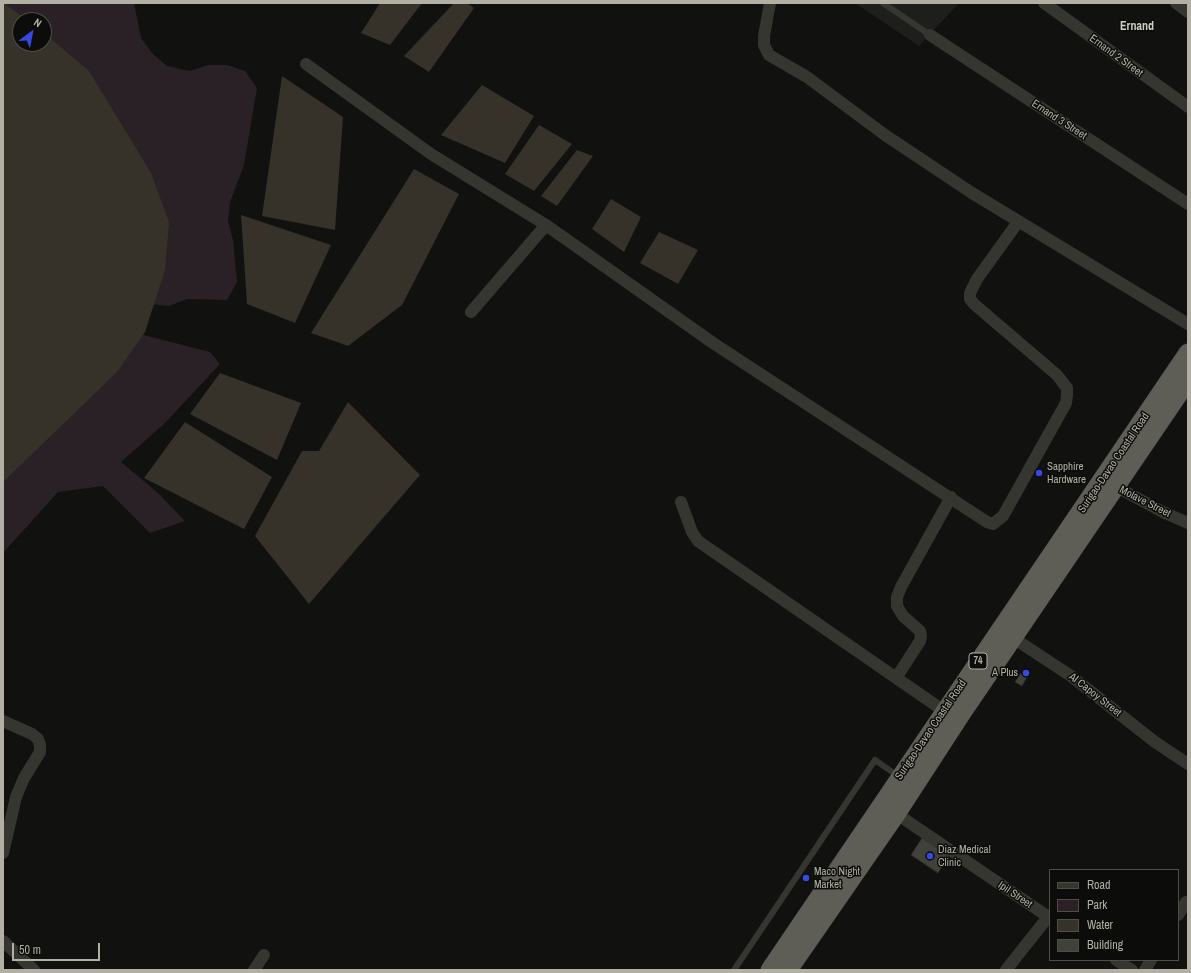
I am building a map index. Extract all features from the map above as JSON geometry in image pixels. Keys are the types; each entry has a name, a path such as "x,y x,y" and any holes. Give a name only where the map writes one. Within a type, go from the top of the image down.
{"highway":[{"name":"Surigao-Davao Coastal Road","path":"788,970 889,809 1109,483 1188,353"},
{"name":"Surigao-Davao Coastal Road","path":"1109,483 1188,380"},
{"name":"Surigao-Davao Coastal Road","path":"770,970 889,809 900,777 944,711 1006,634"}],"street":[{"path":"770,3 764,36 764,45 769,55 807,77 924,162 1018,222 1188,324"},
{"name":"Ernand 2 Street","path":"1044,3 1188,107"},
{"path":"1176,3 1188,12"},
{"name":"Ernand 3 Street","path":"930,35 1188,204"},
{"path":"306,64 431,154 546,225 713,343 951,497 987,522 997,523 1004,516 1066,402 1067,388 1063,381 1043,362 970,299 970,293 977,279 1018,222"},
{"path":"471,312 546,225"},
{"name":"Molave Street","path":"1109,483 1163,512 1188,523"},
{"path":"896,678 920,641 921,636 920,631 897,606 897,597 900,587 951,497"},
{"path":"681,502 692,532 698,541 944,711"},
{"name":"Al Capoy Street","path":"1006,634 1072,676 1155,742 1188,764"},
{"path":"3,721 32,734 38,739 40,752 24,778 16,797 3,853"},
{"name":"Ipil Street","path":"889,809 1049,918"},
{"path":"1179,913 1186,902"},
{"path":"1006,970 1049,918"},
{"path":"3,941 34,970"},
{"path":"254,970 264,955"},
{"path":"1118,961 1132,970"},
{"path":"1145,970 1150,961"}],"lane":[{"path":"883,3 930,35"},
{"path":"734,970 875,760 900,777"}],"shaded area":[{"path":"855,3 959,3 919,46"}],"green space":[{"path":"3,3 134,3 141,38 153,54 167,66 190,71 208,65 227,65 245,71 257,88 244,165 230,202 228,221 233,240 237,282 227,300 187,299 169,306 108,300 20,52 52,52 52,12 12,12 12,28"},
{"path":"128,331 210,352 220,364 165,423 121,462 158,493 185,521 150,533 103,486 58,492 3,553 3,424"}],"water":[{"path":"3,3 16,12 12,12 12,52 52,52 52,40 89,71 151,173 169,222 165,270 145,332 117,372 3,482"},
{"path":"380,3 422,3 390,45 361,33"},
{"path":"454,3 467,3 474,8 429,72 404,56"},
{"path":"282,76 343,117 335,230 262,216"},
{"path":"482,85 534,116 505,163 441,135"},
{"path":"539,125 572,144 534,191 505,174"},
{"path":"577,150 593,156 557,206 541,196"},
{"path":"414,169 459,194 402,305 348,346 311,333"},
{"path":"611,199 641,217 624,252 592,229"},
{"path":"241,215 331,245 295,323 247,304"},
{"path":"659,232 698,250 678,284 640,263"},
{"path":"220,373 301,403 277,460 190,414"},
{"path":"348,402 420,475 309,604 255,536 302,451 319,451"},
{"path":"185,422 272,477 244,529 144,478"}],"building":[{"path":"1021,673 1027,677 1022,686 1015,682"},
{"name":"Diaz Medical Clinic","path":"922,838 949,856 938,873 911,855"}],"place":[{"name":"Sapphire Hardware","path":"1039,473"},
{"name":"A Plus","path":"1026,673"},
{"name":"Diaz Medical Clinic","path":"930,856"},
{"name":"Maco Night Market","path":"806,878"}],"district":[{"name":"Ernand","path":"1137,27"}]}
